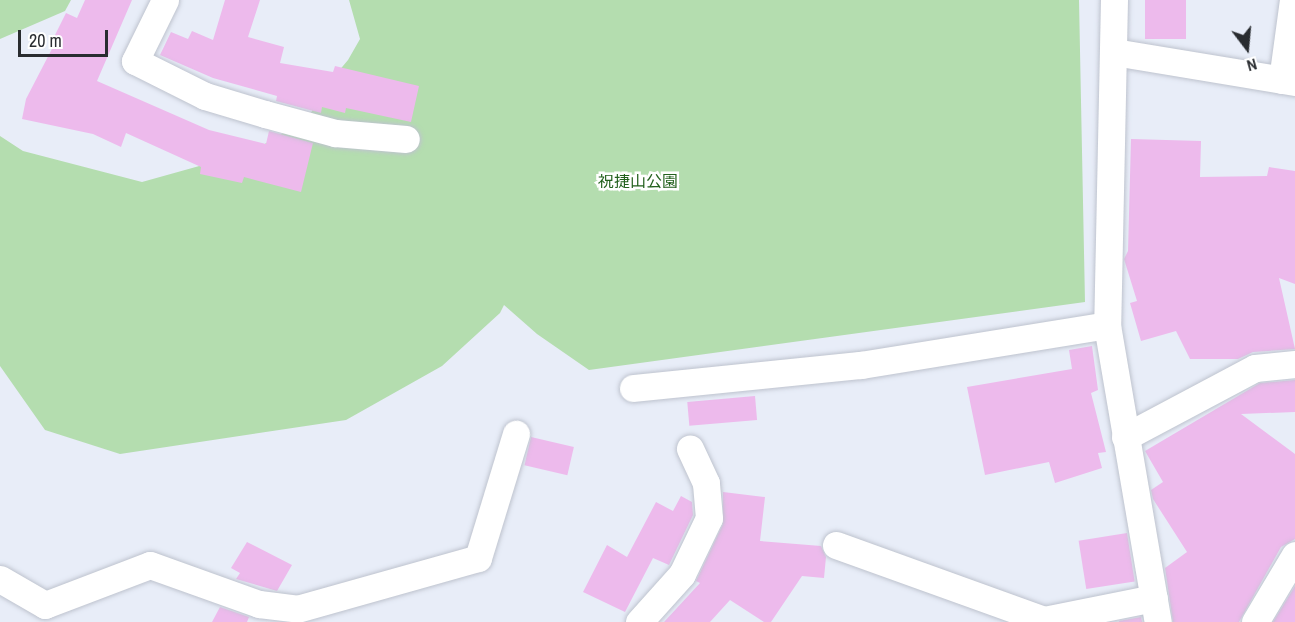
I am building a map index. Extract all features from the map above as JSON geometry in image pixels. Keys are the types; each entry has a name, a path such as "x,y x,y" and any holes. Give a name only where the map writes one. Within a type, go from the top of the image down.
{"street":[{"path":"165,0 135,61 205,96 265,114 335,133 406,139"},
{"path":"836,545 1044,620 1156,610 1107,325 1114,0"},
{"path":"1114,52 1289,81 1293,0"},
{"path":"633,388 861,365 1107,325"},
{"path":"1125,437 1256,368 1295,364"},
{"path":"0,579 45,605 150,565 259,604 297,609 478,558 516,434"},
{"path":"639,622 682,574 709,518 706,483 690,448"},
{"path":"1255,622 1295,555"}],"green space":[{"path":"0,0 71,0 65,11 0,39"},
{"name":"祝捷山公園","path":"349,0 1079,0 1085,302 589,370 537,334 504,305 500,313 442,366 346,420 120,454 45,430 0,366 0,136 23,151 142,182 253,151 308,118 327,85 348,60 360,39"}],"building":[{"path":"85,0 132,0 97,81 209,130 266,144 269,131 313,143 301,192 244,177 242,183 200,174 201,167 126,133 121,147 93,134 22,119 26,99 55,43 52,41 66,13 77,18"},
{"path":"225,0 260,0 248,37 284,47 280,63 333,72 335,66 419,86 411,122 346,108 345,113 322,107 321,113 276,101 277,96 213,78 160,55 171,32 188,39 192,31 213,40"},
{"path":"1145,0 1186,0 1186,39 1145,39"},
{"path":"1131,139 1201,141 1200,177 1267,176 1269,167 1295,171 1295,284 1279,278 1295,349 1253,352 1238,359 1190,359 1176,331 1141,341 1130,303 1137,301 1124,259 1128,251"},
{"path":"1092,346 1098,390 1091,393 1106,452 1098,453 1102,468 1055,483 1049,462 985,475 967,387 1072,369 1069,350"},
{"path":"1295,380 1295,412 1241,414 1295,454 1295,539 1281,547 1239,622 1173,622 1165,568 1187,552 1153,499 1151,490 1163,482 1145,451 1260,383"},
{"path":"755,396 757,420 689,426 687,402"},
{"path":"531,437 574,447 567,475 524,465"},
{"path":"723,492 765,497 760,541 821,546 826,557 824,578 802,576 771,622 764,622 730,600 710,622 664,622 700,583 696,581 723,524"},
{"path":"681,496 692,502 693,515 669,565 653,558 625,612 583,592 607,545 627,557 656,502 673,511"},
{"path":"1127,533 1135,581 1086,589 1079,541"},
{"path":"247,542 292,565 277,591 236,579 240,573 231,568"},
{"path":"1295,586 1295,622 1273,622"},
{"path":"220,607 249,617 247,622 212,622"},
{"path":"1141,617 1142,622 1119,622 1119,621"}]}
